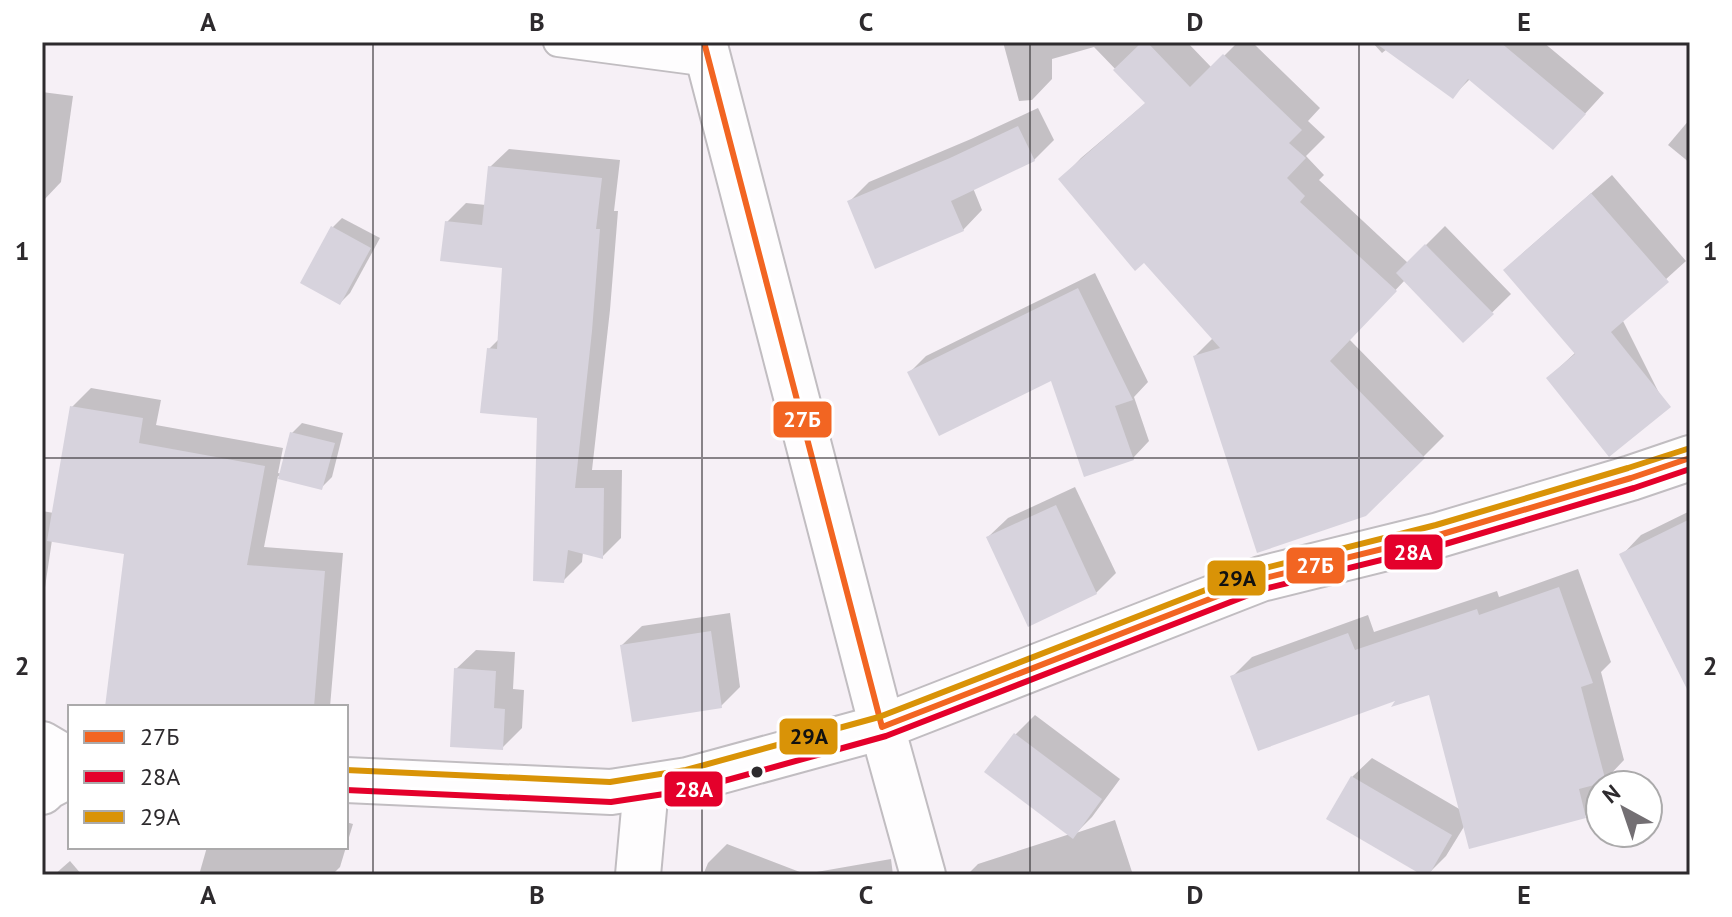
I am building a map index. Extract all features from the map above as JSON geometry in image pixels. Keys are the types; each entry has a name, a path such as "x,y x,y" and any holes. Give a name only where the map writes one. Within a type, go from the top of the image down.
{"street":[{"path":"707,52 923,875"},
{"path":"348,780 611,792 688,780 882,727 1261,579 1439,535 1690,458"},
{"path":"42,744 68,762"},
{"path":"42,792 68,776"},
{"path":"638,875 646,787"}],"lane":[{"path":"558,42 707,52"}],"building":[{"path":"1142,42 1147,42 1190,87 1223,54 1302,130 1289,143 1306,158 1287,178 1305,196 1300,202 1397,291 1330,361 1425,458 1366,516 1257,553 1193,356 1220,348 1144,263 1135,271 1058,179 1145,103 1113,70"},
{"path":"1374,42 1500,42 1586,114 1553,150 1468,79 1453,99"},
{"path":"1018,126 1035,161 951,201 964,231 875,269 847,201"},
{"path":"488,166 602,178 596,229 600,229 592,331 575,488 604,488 603,559 568,550 564,583 533,581 537,418 480,413 487,348 497,349 502,268 440,261 445,221 482,225"},
{"path":"1591,193 1669,282 1611,332 1671,407 1609,457 1546,378 1575,354 1503,270"},
{"path":"331,226 371,248 340,305 300,283"},
{"path":"1425,244 1494,314 1463,343 1396,273"},
{"path":"1078,288 1133,400 1115,406 1134,460 1084,477 1051,381 939,436 907,372"},
{"path":"70,406 143,418 139,443 265,466 247,565 325,571 314,705 105,705 124,554 47,541"},
{"path":"290,432 335,443 322,490 278,479"},
{"path":"1056,505 1097,594 1028,627 986,537"},
{"path":"1690,519 1690,695 1619,554"},
{"path":"1559,587 1593,683 1581,687 1603,769 1584,769 1584,788 1579,789 1584,819 1469,849 1429,695 1391,707 1395,701 1258,751 1230,676 1348,633 1355,650 1477,609 1479,615"},
{"path":"711,631 722,708 632,722 620,645"},
{"path":"454,668 496,671 494,708 505,709 503,750 450,747"},
{"path":"1014,733 1102,799 1073,839 984,772"},
{"path":"1351,776 1452,835 1429,875 1422,875 1326,819"}],"transit line":[{"name":"27Б","path":"704,42 882,727 1261,579 1439,535 1690,458"},
{"name":"29А","path":"348,770 610,782 686,770 879,717 1257,570 1436,525 1687,449"},
{"name":"28А","path":"348,790 611,802 691,790 886,736 1264,589 1442,545 1690,469"}]}
